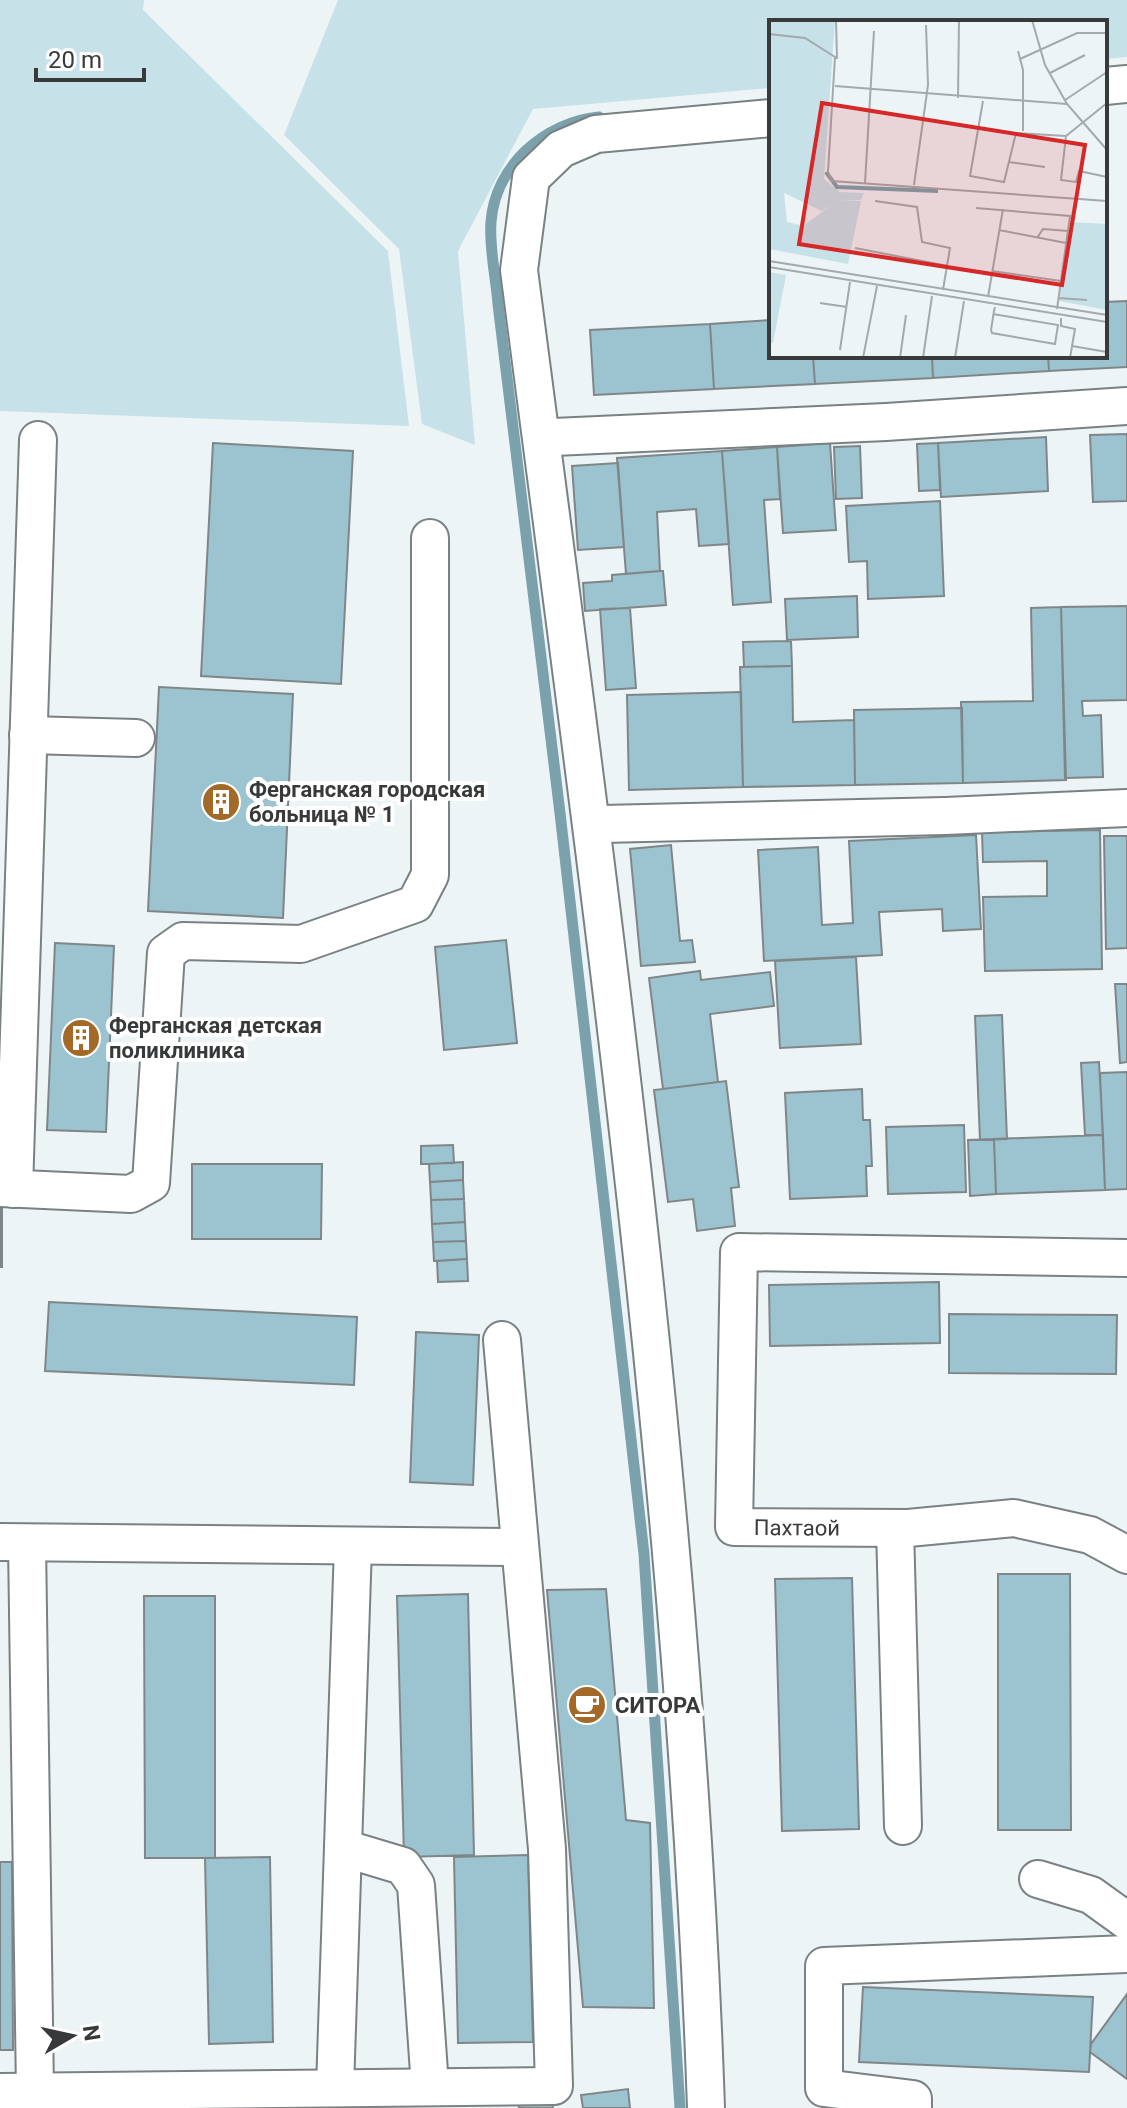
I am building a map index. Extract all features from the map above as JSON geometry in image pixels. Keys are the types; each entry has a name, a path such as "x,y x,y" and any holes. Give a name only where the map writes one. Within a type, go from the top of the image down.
{"street":[{"path":"1107,86 1127,84"},
{"path":"1107,101 1127,99"},
{"path":"706,2108 699,1920 671,1552 616,1020 519,270 531,178 561,149 596,134 769,118"},
{"path":"718,2108 712,1937 682,1550 626,1020 531,272 531,245 540,193 547,177 574,154 598,143 769,129"},
{"path":"554,437 886,422 1127,406"},
{"path":"38,440 7,1188 131,1194 151,1183 166,953 183,941 301,944 415,904 430,875 430,538"},
{"path":"28,735 136,738"},
{"path":"602,824 945,816 1127,808"},
{"name":"Пахтаой","path":"1127,1258 739,1252 734,1527 895,1528 1014,1518 1090,1535 1127,1555"},
{"path":"502,1340 547,1849 558,2097 430,2087 18,2092 14,1542 520,1547"},
{"path":"895,1528 903,1826"},
{"path":"335,2088 353,1546"},
{"path":"343,1848 403,1866 416,1885 430,2087"},
{"path":"1038,1879 1091,1895 1127,1921"},
{"path":"913,2108 913,2099 824,2088 824,1966 1127,1954"}],"shaded area":[{"path":"0,0 144,0 143,10 388,251 409,426 0,411"},
{"path":"338,0 1127,0 1127,57 1107,59 1107,20 769,20 769,88 533,109 458,251 475,445 422,424 399,249 284,135"}],"building":[{"path":"1127,301 1127,367 1049,371 1048,358 1107,358 1107,302"},
{"path":"769,320 769,358 813,358 815,384 714,389 710,324"},
{"path":"710,324 714,389 594,395 590,330"},
{"path":"813,358 932,358 933,378 815,384"},
{"path":"932,358 1048,358 1049,371 933,378"},
{"path":"1127,434 1127,501 1093,502 1090,435"},
{"path":"1046,437 1048,491 941,497 938,443"},
{"path":"213,443 353,451 341,684 201,676"},
{"path":"830,443 836,530 783,533 777,447"},
{"path":"938,443 940,490 919,491 917,444"},
{"path":"860,446 862,498 836,499 834,447"},
{"path":"777,447 780,499 764,500 771,602 733,605 722,451"},
{"path":"722,451 729,544 699,546 696,509 657,512 660,571 626,574 617,458"},
{"path":"618,463 624,547 578,550 572,466"},
{"path":"940,501 944,596 868,599 867,561 849,562 846,506"},
{"path":"663,571 666,605 585,611 583,583 612,581 612,575"},
{"path":"857,596 858,637 787,640 785,599"},
{"path":"1127,606 1127,700 1082,701 1083,716 1101,715 1103,777 1065,778 1061,607"},
{"path":"1061,607 1066,780 963,783 961,702 1033,701 1031,608"},
{"path":"630,608 636,688 606,690 600,609"},
{"path":"791,641 792,666 744,667 743,642"},
{"path":"792,666 793,722 854,720 855,785 743,787 740,667"},
{"name":"Ферганская городская больница № 1","path":"159,687 293,694 283,918 148,911"},
{"path":"741,692 743,787 629,790 627,695"},
{"path":"962,708 963,783 855,785 854,710"},
{"path":"1100,830 1102,969 985,971 983,897 1047,896 1047,861 983,862 982,832"},
{"path":"976,835 981,929 943,931 942,909 879,912 882,955 764,961 758,850 818,847 822,925 853,923 849,841"},
{"path":"1104,836 1127,836 1127,948 1106,949"},
{"path":"671,845 680,941 692,940 695,962 641,966 630,849"},
{"path":"506,940 517,1043 444,1050 435,947"},
{"name":"Ферганская детская поликлиника","path":"55,943 114,946 106,1132 47,1130"},
{"path":"856,957 861,1044 780,1048 775,961"},
{"path":"700,971 701,980 770,972 774,1006 710,1014 718,1082 663,1089 649,978"},
{"path":"1115,984 1127,984 1127,1062 1120,1063"},
{"path":"1002,1015 1007,1139 980,1140 975,1016"},
{"path":"1099,1062 1103,1135 1085,1135 1081,1063"},
{"path":"1127,1072 1127,1189 1105,1190 1100,1073"},
{"path":"726,1081 739,1187 731,1188 735,1226 697,1231 693,1199 668,1202 654,1090"},
{"path":"862,1089 863,1120 870,1120 872,1166 866,1166 867,1196 790,1199 785,1093"},
{"path":"964,1125 966,1192 888,1194 886,1127"},
{"path":"1103,1135 1105,1190 996,1194 994,1139"},
{"path":"994,1139 996,1194 970,1196 968,1140"},
{"path":"453,1145 454,1163 421,1164 421,1146"},
{"path":"463,1162 463,1180 430,1182 429,1164"},
{"path":"192,1164 322,1164 321,1239 192,1239"},
{"path":"463,1180 464,1199 431,1200 430,1182"},
{"path":"464,1199 465,1222 432,1224 431,1200"},
{"path":"2,1205 2,1267 0,1267"},
{"path":"465,1222 466,1241 433,1242 432,1224"},
{"path":"466,1241 467,1259 434,1261 433,1242"},
{"path":"467,1259 468,1281 438,1282 437,1261"},
{"path":"939,1282 940,1343 770,1346 769,1285"},
{"path":"49,1302 357,1317 354,1385 45,1371"},
{"path":"949,1314 1117,1315 1116,1374 949,1373"},
{"path":"416,1332 479,1335 473,1485 410,1482"},
{"path":"998,1574 1070,1574 1071,1830 998,1830"},
{"path":"852,1578 859,1829 782,1831 775,1579"},
{"name":"СИТОРА","path":"606,1589 626,1820 650,1823 654,2008 583,2007 547,1590"},
{"path":"468,1594 474,1855 404,1857 397,1596"},
{"path":"144,1596 215,1596 215,1858 145,1858"},
{"path":"528,1855 533,2042 458,2043 454,1857"},
{"path":"270,1857 273,2042 209,2044 205,1858"},
{"path":"0,1862 12,1862 13,2050 0,2050"},
{"path":"863,1987 1093,1997 1089,2072 859,2062"},
{"path":"1127,1994 1127,2079 1090,2052 1091,2044"},
{"path":"628,2089 630,2108 583,2108 581,2095"},
{"path":"551,2091 553,2108 519,2108 517,2095"}],"waterway":[{"path":"599,117 579,121 542,138 513,165 495,202 491,242 644,1554 680,2108"}],"place":[{"name":"Ферганская городская больница № 1","path":"221,802"},
{"name":"Ферганская детская поликлиника","path":"81,1038"},
{"name":"СИТОРА","path":"587,1705"}]}
